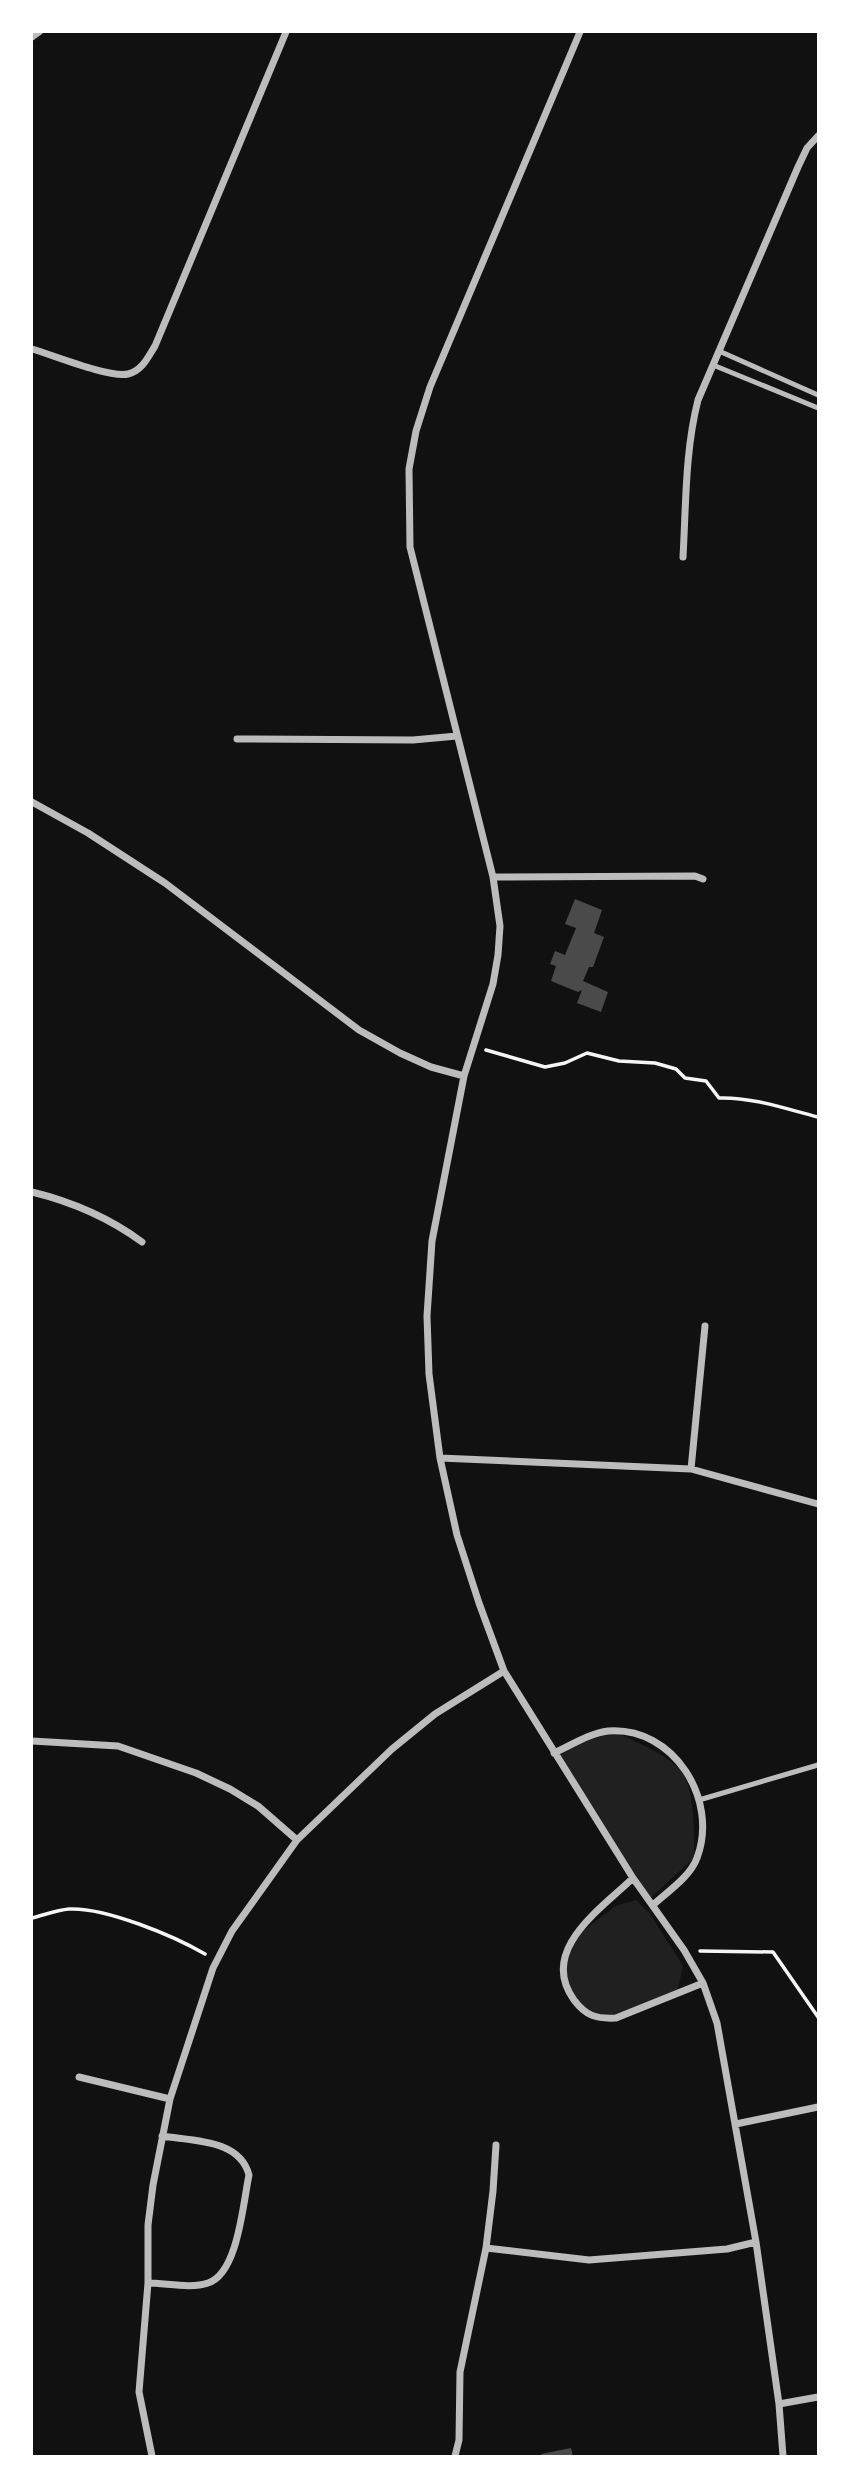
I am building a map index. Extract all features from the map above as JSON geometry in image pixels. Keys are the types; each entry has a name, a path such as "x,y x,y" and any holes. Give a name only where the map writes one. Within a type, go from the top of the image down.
{"street":[{"path":"32,349 114,374 129,374 145,362 155,346 286,32"},
{"path":"580,32 430,387 416,431 409,469 410,547 493,877 499,926 494,984 464,1076 432,1241 428,1303 429,1374 440,1458 457,1535 504,1671 633,1878 684,1950 703,1983 717,2023 756,2242 779,2404 783,2456"},
{"path":"683,557 693,420 698,400 798,167 807,148 818,136"},
{"path":"237,739 413,740 457,736"},
{"path":"32,802 88,832 165,883 359,1030 400,1053 464,1076"},
{"path":"493,877 695,876 703,879"},
{"path":"32,1192 95,1212 118,1224 142,1242"},
{"path":"691,1469 705,1326"},
{"path":"440,1458 691,1469 818,1504"},
{"path":"152,2456 139,2392 148,2283 148,2225 170,2099 217,1960 232,1931 297,1840 392,1749 435,1714 504,1671"},
{"path":"554,1753 599,1732 622,1731 644,1737 665,1748 681,1762 692,1780 699,1800 701,1842 697,1859 691,1868 653,1905"},
{"path":"32,1741 118,1746 196,1773 258,1806 297,1840"},
{"path":"633,1878 569,1943 562,1966 568,1991 581,2010 590,2017 616,2018 703,1983"},
{"path":"79,2077 170,2099"},
{"path":"736,2124 818,2107"},
{"path":"148,2283 205,2285 225,2272 232,2258 249,2175 246,2163 228,2148 162,2136"},
{"path":"455,2456 459,2440 460,2372 486,2248 496,2145"},
{"path":"486,2248 589,2260 727,2249 756,2242"},
{"path":"779,2404 818,2397"}],"lane":[{"path":"719,351 818,395"},
{"path":"713,366 818,408"},
{"path":"699,1800 818,1765"}],"path":[{"path":"474,1046 545,1067 565,1063 587,1053 620,1061 655,1063 676,1069 685,1078 706,1081 719,1098 772,1104 818,1117"},
{"path":"32,1918 72,1909 103,1913 171,1935 217,1960"},
{"path":"684,1950 773,1952 818,2017"}],"shaded area":[{"path":"612,1731 672,1763 685,1777 691,1797 694,1858 649,1899 558,1753"},
{"path":"636,1900 650,1914 683,1966 677,1993 621,2015 589,2014 567,1987 563,1962 572,1939 616,1906"}],"building":[{"path":"575,899 602,910 594,933 604,937 593,967 589,967 583,981 608,992 601,1012 577,1003 582,990 578,992 551,981 556,966 550,964 555,951 565,955 576,928 565,924"},
{"path":"571,2448 573,2456 541,2454"}]}
